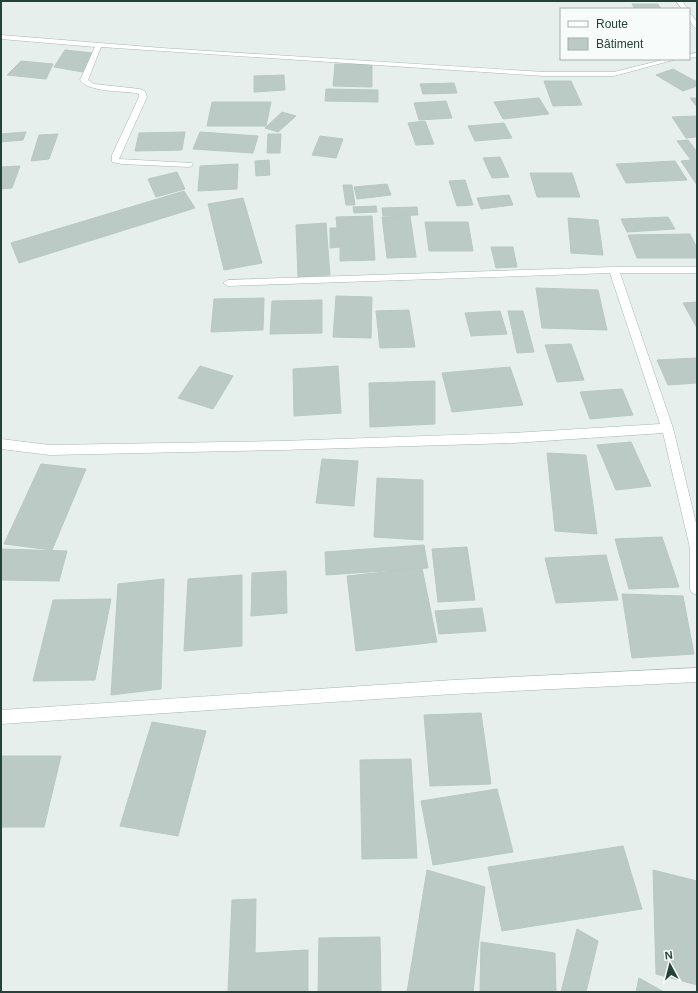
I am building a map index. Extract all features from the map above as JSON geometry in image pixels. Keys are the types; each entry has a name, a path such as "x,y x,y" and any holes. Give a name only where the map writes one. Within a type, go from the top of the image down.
{"street":[{"path":"690,16 697,26"},
{"path":"1,37 544,74 614,74 670,60"},
{"path":"99,44 84,80 86,83 93,86 137,91 142,93 143,98 115,160 122,162 189,164"},
{"path":"614,270 667,428 696,548 697,589"},
{"path":"228,284 614,270 697,270"},
{"path":"1,444 50,450 360,444 571,436 667,428"},
{"path":"1,717 453,687 697,675"}],"building":[{"path":"632,4 658,4 660,8 634,8"},
{"path":"65,50 93,53 83,72 54,67"},
{"path":"21,61 53,64 46,79 7,75"},
{"path":"335,64 372,64 372,87 333,86"},
{"path":"673,69 697,82 697,86 683,91 656,75"},
{"path":"284,75 285,90 254,92 254,76"},
{"path":"544,81 571,81 582,105 553,106"},
{"path":"454,83 457,93 423,94 420,84"},
{"path":"326,89 378,90 378,102 325,101"},
{"path":"539,98 549,114 503,119 494,102"},
{"path":"690,98 697,98 697,107"},
{"path":"446,101 452,118 419,120 414,103"},
{"path":"212,102 271,102 266,126 207,126"},
{"path":"282,112 296,116 278,132 265,128"},
{"path":"697,116 697,137 686,138 672,117"},
{"path":"425,121 434,144 416,145 408,123"},
{"path":"504,123 512,138 475,141 468,126"},
{"path":"26,132 23,140 1,142 1,134"},
{"path":"185,132 182,150 135,151 139,133"},
{"path":"200,132 258,136 253,153 193,149"},
{"path":"58,134 49,159 31,161 39,135"},
{"path":"268,134 281,134 280,153 267,153"},
{"path":"320,136 343,139 336,158 312,155"},
{"path":"688,140 697,152 697,185 681,161 691,160 677,141"},
{"path":"500,157 509,177 492,178 483,158"},
{"path":"269,160 270,175 256,176 255,161"},
{"path":"675,161 687,180 626,183 616,164"},
{"path":"238,164 237,189 198,191 200,166"},
{"path":"20,166 12,188 1,189 1,167"},
{"path":"177,172 185,189 156,197 148,179"},
{"path":"530,173 572,173 580,197 537,197"},
{"path":"465,180 473,205 457,206 449,181"},
{"path":"387,184 391,195 357,199 354,187"},
{"path":"343,185 352,185 355,205 346,205"},
{"path":"184,191 195,208 19,263 11,243"},
{"path":"509,195 513,205 481,209 477,198"},
{"path":"243,198 262,263 224,270 208,204"},
{"path":"376,206 377,212 354,213 353,207"},
{"path":"417,207 418,215 383,216 382,208"},
{"path":"372,216 375,260 340,261 340,247 330,248 330,228 337,228 336,217"},
{"path":"410,216 416,257 387,258 382,217"},
{"path":"668,217 675,229 627,232 621,219"},
{"path":"568,218 598,220 603,255 571,253"},
{"path":"425,222 468,222 473,251 429,251"},
{"path":"326,223 330,275 298,277 296,225"},
{"path":"690,234 697,248 697,258 637,258 628,235"},
{"path":"491,247 513,247 517,267 496,268"},
{"path":"536,288 598,290 607,330 542,328"},
{"path":"336,296 372,297 371,338 333,337"},
{"path":"264,298 263,330 211,332 214,299"},
{"path":"322,300 322,333 270,334 272,301"},
{"path":"697,302 697,328 683,303"},
{"path":"409,310 415,347 380,348 376,311"},
{"path":"500,311 507,334 471,336 465,313"},
{"path":"508,311 523,311 534,352 517,353"},
{"path":"571,344 584,380 557,382 545,345"},
{"path":"697,358 697,383 668,385 657,360"},
{"path":"200,366 233,376 213,409 178,398"},
{"path":"338,366 341,413 294,416 293,369"},
{"path":"510,367 523,405 452,412 442,373"},
{"path":"435,381 435,424 370,427 369,383"},
{"path":"622,389 633,415 590,419 580,392"},
{"path":"631,442 651,486 616,490 597,445"},
{"path":"547,453 586,455 597,534 555,531"},
{"path":"322,459 358,461 354,506 316,503"},
{"path":"41,464 86,469 52,550 4,544"},
{"path":"377,478 423,480 423,540 374,537"},
{"path":"662,537 679,587 629,589 615,539"},
{"path":"424,545 428,568 326,575 325,552"},
{"path":"467,547 475,600 438,602 432,549"},
{"path":"1,549 67,551 59,581 1,580"},
{"path":"606,555 618,600 556,603 545,558"},
{"path":"422,568 437,642 356,651 347,576"},
{"path":"286,571 287,613 251,616 252,573"},
{"path":"242,575 242,646 184,651 188,579"},
{"path":"164,579 161,689 111,695 118,584"},
{"path":"622,594 683,596 694,654 632,658"},
{"path":"111,599 95,680 33,681 53,600"},
{"path":"482,608 486,631 439,634 435,611"},
{"path":"481,713 491,784 430,786 424,715"},
{"path":"152,722 206,731 178,836 120,826"},
{"path":"1,756 61,756 44,827 1,827"},
{"path":"411,759 417,858 362,859 360,760"},
{"path":"497,789 513,852 433,865 421,801"},
{"path":"623,846 642,909 502,931 488,867"},
{"path":"427,870 485,887 473,992 407,992"},
{"path":"653,870 697,881 697,985 656,974"},
{"path":"256,899 255,953 308,950 308,992 228,992 232,900"},
{"path":"577,929 598,941 586,992 561,992"},
{"path":"380,937 381,992 318,992 319,938"},
{"path":"481,942 555,953 556,992 480,992"},
{"path":"639,978 664,992 636,992"}]}
